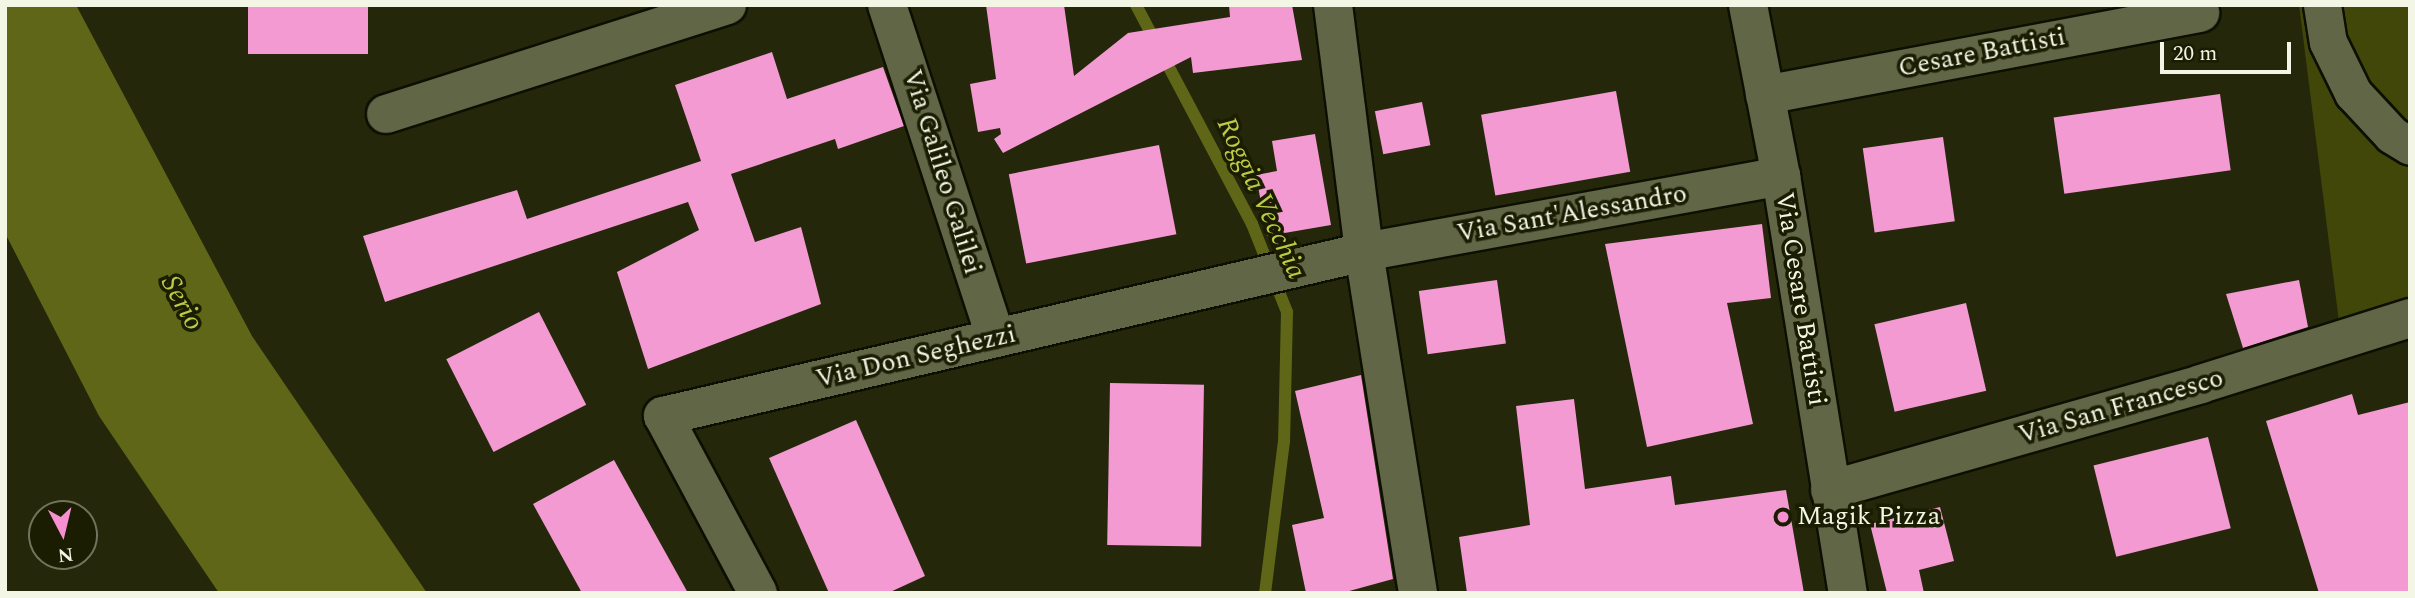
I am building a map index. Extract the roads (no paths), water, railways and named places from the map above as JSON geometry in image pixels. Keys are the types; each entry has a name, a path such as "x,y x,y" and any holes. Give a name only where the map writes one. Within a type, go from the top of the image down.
{"street":[{"path":"386,114 727,5"},
{"name":"Via Galileo Galilei","path":"887,5 996,338"},
{"path":"1333,5 1364,252 1418,593"},
{"name":"Via Cesare Battisti","path":"1748,5 1781,176 1830,491 1849,593"},
{"path":"2322,5 2329,42 2353,93 2392,135 2410,146"},
{"name":"Cesare Battisti","path":"1765,95 2200,13"},
{"name":"Via Sant'Alessandro","path":"1364,252 1781,176"},
{"name":"Via Don Seghezzi","path":"758,593 663,416 1364,252"},
{"name":"Via San Francesco","path":"1830,491 2201,384 2410,318"}],"water":[{"name":"Serio","path":"5,5 76,5 252,336 427,593 219,593 99,416 5,233"}],"waterway":[{"name":"Roggia Vecchia","path":"1136,5 1252,224 1287,312 1284,441 1265,593"}],"place":[{"name":"Magik Pizza","path":"1783,517"}]}
